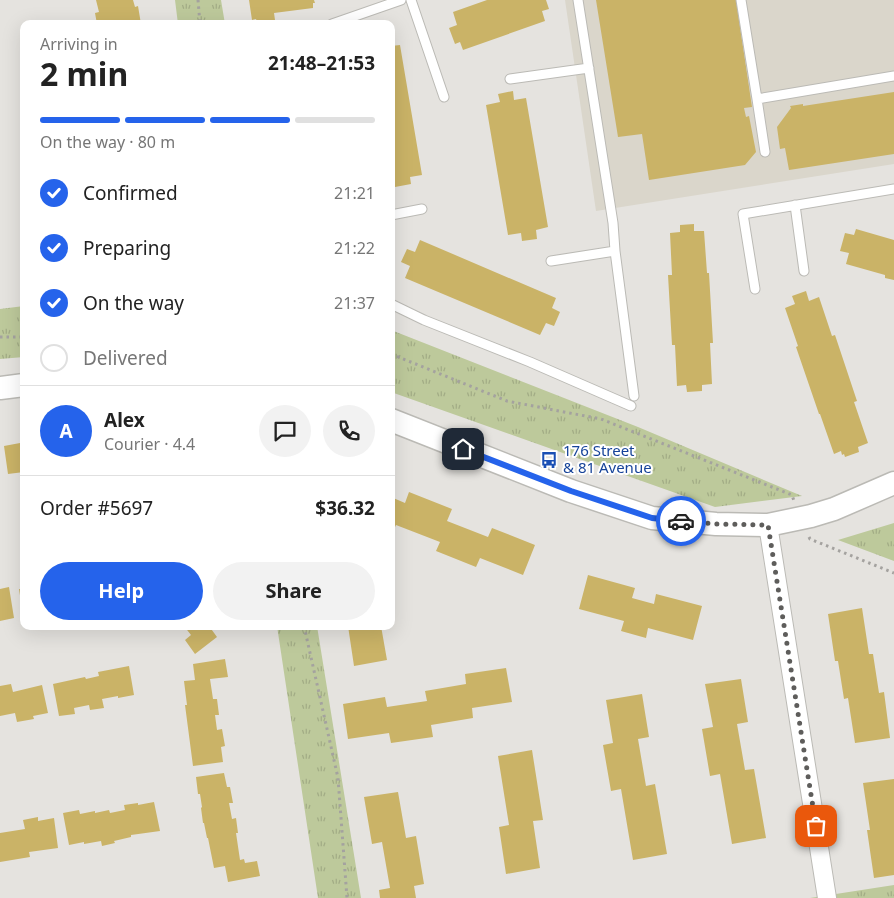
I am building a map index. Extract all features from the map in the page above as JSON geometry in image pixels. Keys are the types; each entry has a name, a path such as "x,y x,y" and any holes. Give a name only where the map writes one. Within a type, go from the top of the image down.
{"street":[{"path":"0,388 20,386"},
{"path":"395,422 571,491 652,518 716,524 768,525 834,510 894,483"},
{"path":"768,525 827,898"}],"lane":[{"path":"344,20 401,0"},
{"path":"411,0 444,97"},
{"path":"578,0 613,223 634,396"},
{"path":"741,0 765,152"},
{"path":"510,79 589,68"},
{"path":"757,98 894,76"},
{"path":"755,289 743,214 894,189"},
{"path":"795,205 804,271"},
{"path":"395,214 422,209"},
{"path":"551,261 615,251"},
{"path":"395,306 424,320 530,362 631,406"}],"path":[{"path":"198,0 200,20"},
{"path":"0,337 20,337"},
{"path":"395,356 507,401 600,419 792,495 810,539 894,573"},
{"path":"305,630 338,778 347,898"}],"shaded area":[{"path":"565,0 894,0 894,164 596,211"}],"green space":[{"path":"175,0 221,0 224,20 178,20"},
{"path":"20,306 20,357 0,359 0,309"},
{"path":"395,332 638,427 802,496 715,507 395,393"},
{"path":"894,523 894,561 838,540"},
{"path":"278,630 318,630 361,898 318,898"},
{"path":"894,885 894,898 810,898"}],"building":[{"path":"96,0 133,0 135,7 138,6 140,20 96,20 95,13 99,12"},
{"path":"249,0 314,0 315,3 313,3 313,8 274,13 275,20 252,20"},
{"path":"487,0 546,0 549,9 542,11 545,21 463,50 460,42 455,44 449,28 457,25 453,12"},
{"path":"596,0 736,0 752,107 744,108 746,117 749,116 756,152 745,165 649,180 642,134 618,137"},
{"path":"400,45 422,175 410,177 411,184 395,187 395,46"},
{"path":"513,91 514,100 526,98 548,227 536,230 537,239 522,241 521,233 508,235 486,105 500,102 498,94"},
{"path":"894,92 894,154 789,170 785,148 780,149 777,127 791,108 790,106 803,104 803,106"},
{"path":"694,224 694,231 704,231 707,273 709,273 713,343 710,343 712,384 702,385 702,391 687,392 686,385 677,386 675,345 672,345 668,275 672,275 670,233 680,232 680,225"},
{"path":"856,229 894,240 894,280 885,278 885,275 846,264 849,253 840,251 845,233 854,235"},
{"path":"420,240 556,298 552,308 560,312 554,326 546,323 540,335 405,278 410,266 401,262 407,249 415,252"},
{"path":"806,291 809,301 819,297 832,336 835,335 857,401 854,402 868,443 858,447 859,452 845,457 841,451 834,454 796,347 798,346 785,308 795,304 792,296"},
{"path":"20,443 20,472 8,474 4,446"},
{"path":"409,492 452,509 447,521 488,537 492,528 535,545 523,575 480,558 476,567 436,551 440,542 396,525 395,527 395,499 405,503"},
{"path":"588,575 635,588 632,598 654,604 656,594 702,606 693,640 648,628 646,638 621,631 624,621 579,609"},
{"path":"9,587 14,618 0,621 0,589"},
{"path":"862,608 869,654 873,654 879,693 884,692 890,738 855,743 848,698 844,699 838,661 835,661 828,614"},
{"path":"187,630 212,630 217,637 195,654 185,640 191,635"},
{"path":"349,630 382,630 387,660 354,666"},
{"path":"225,659 228,677 210,679 213,699 217,699 219,715 215,715 217,730 222,729 225,746 221,747 223,762 193,766 185,705 187,705 184,681 195,680 193,664"},
{"path":"129,666 134,695 102,699 104,708 90,710 89,705 74,708 75,714 59,716 53,684 99,676 98,672"},
{"path":"506,668 512,702 472,708 473,718 431,725 433,737 391,743 389,733 348,739 343,704 385,697 387,707 427,701 425,691 466,684 465,674"},
{"path":"741,679 748,722 737,724 745,770 754,769 766,838 732,844 720,774 710,776 702,729 713,727 705,684"},
{"path":"11,684 13,692 42,685 48,713 33,716 34,719 17,722 15,713 0,716 0,686"},
{"path":"642,694 649,737 638,739 646,786 655,784 667,854 633,860 621,789 611,791 603,745 613,743 606,700"},
{"path":"532,750 543,820 533,821 540,868 506,874 499,827 509,825 498,756"},
{"path":"224,773 227,787 230,787 233,803 229,803 232,819 236,818 240,860 244,859 245,863 257,861 260,876 228,882 225,866 214,868 203,823 196,777"},
{"path":"894,779 894,875 874,878 867,830 870,830 863,783"},
{"path":"398,792 406,838 416,836 424,884 414,886 416,898 380,898 379,890 390,888 382,842 372,844 364,797"},
{"path":"154,802 160,831 131,835 131,837 102,846 101,841 69,845 63,813 79,810 80,814 109,810 110,813 125,810 124,805"},
{"path":"38,817 38,821 54,818 58,848 29,852 30,857 0,862 0,833 25,829 23,820"}],"way so far":[{"path":"681,521 768,525 816,826"}],"place":[{"name":"176 Street & 81 Avenue","path":"549,460"}],"route":[{"path":"463,449 571,491 652,518 681,521"}]}
